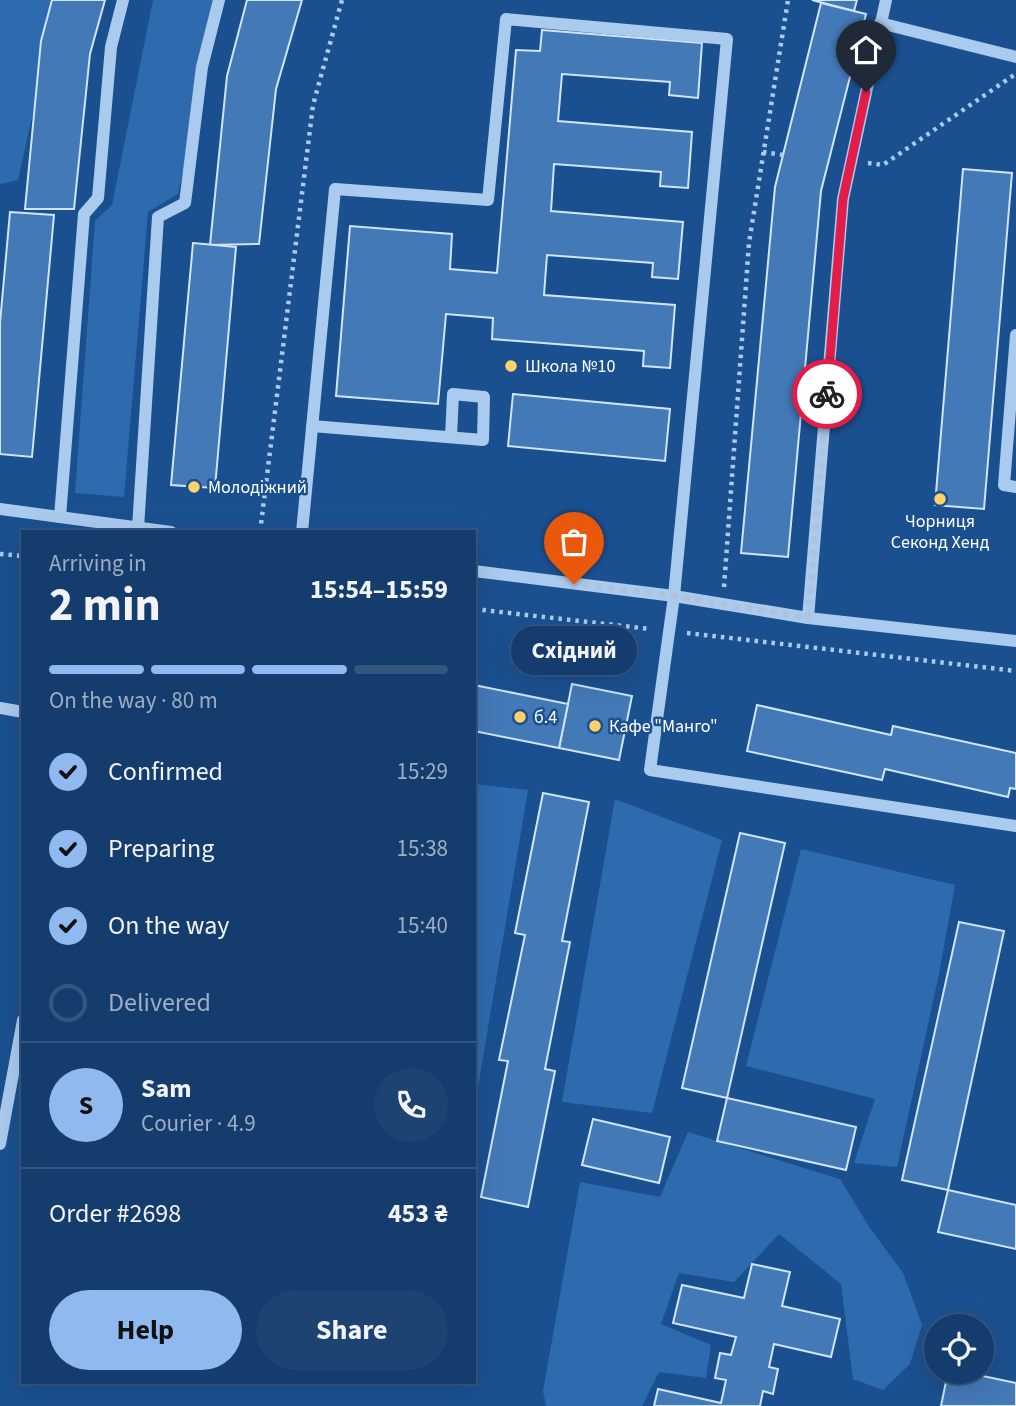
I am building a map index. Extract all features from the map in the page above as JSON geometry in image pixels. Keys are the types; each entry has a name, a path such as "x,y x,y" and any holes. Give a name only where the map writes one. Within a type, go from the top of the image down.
{"street":[{"path":"60,517 84,214 98,198 111,47 123,0"},
{"path":"138,528 158,217 185,202 202,67 219,0"},
{"path":"808,618 843,199 886,0"},
{"path":"302,530 335,189 488,200 506,19 727,39 674,596 650,770 1016,826"},
{"path":"880,23 1016,57"},
{"path":"1016,335 1004,485 1016,487"},
{"path":"312,426 451,437"},
{"path":"0,509 113,528 154,530"},
{"path":"476,571 674,596 808,618 1016,640"},
{"path":"0,708 21,712"},
{"path":"0,1144 21,1031"}],"path":[{"path":"260,530 313,105 342,0"},
{"path":"722,604 749,243 788,0"},
{"path":"851,161 883,165 1016,74"},
{"path":"763,152 783,155"},
{"path":"0,554 21,556"},
{"path":"476,609 1016,671"}],"shaded area":[{"path":"0,0 58,0 18,180 0,184"},
{"path":"153,0 221,0 178,194 148,212 124,497 75,493 95,221 112,205"},
{"path":"476,784 528,790 476,1099"},
{"path":"615,799 722,840 652,1113 562,1102"},
{"path":"801,849 955,885 939,974 897,1167 854,1163 875,1099 746,1066"},
{"path":"688,1132 840,1179 870,1228 903,1273 922,1325 910,1364 883,1390 853,1379 841,1284 779,1234 734,1282 679,1273 661,1324 711,1345 706,1378 659,1372 642,1406 546,1406 543,1391 580,1182 660,1197"}],"building":[{"path":"52,0 105,0 90,54 74,209 25,209 41,41"},
{"path":"247,0 302,0 276,89 259,244 210,245 227,76"},
{"path":"812,0 857,0 854,11"},
{"path":"821,3 866,14 821,191 788,557 741,553 775,187"},
{"name":"Школа №10","path":"542,30 702,43 698,98 669,95 670,82 562,74 558,121 692,132 688,188 660,186 661,172 554,164 551,211 683,222 678,279 652,277 653,263 547,255 544,295 675,305 670,368 643,366 644,351 492,339 493,318 446,314 438,404 336,396 350,226 452,234 450,269 497,273 516,50 540,51"},
{"path":"963,169 1012,173 984,509 935,505"},
{"path":"10,212 54,215 32,457 0,454 0,323"},
{"path":"193,243 236,247 215,488 171,485"},
{"path":"513,394 670,409 665,461 508,446"},
{"name":"Кафе \"Манго\"","path":"572,684 632,696 619,760 559,748"},
{"name":"б.4","path":"476,685 568,704 559,748 476,731"},
{"path":"757,705 891,735 893,726 1016,753 1016,789 1010,788 1008,797 885,769 882,780 747,751"},
{"path":"543,793 589,802 562,941 570,942 545,1069 555,1071 528,1207 481,1197 508,1061 499,1060 525,935 515,933"},
{"path":"740,833 785,843 727,1098 682,1088"},
{"path":"959,922 1004,931 948,1190 902,1180"},
{"path":"727,1098 856,1127 846,1170 717,1141"},
{"path":"593,1119 670,1137 659,1183 582,1165"},
{"path":"948,1190 1016,1205 1016,1249 938,1232"},
{"path":"752,1264 790,1272 782,1306 840,1319 831,1357 774,1344 769,1367 778,1369 773,1394 763,1391 760,1406 654,1406 658,1389 721,1403 726,1380 715,1378 720,1353 731,1355 736,1337 673,1323 682,1285 744,1298"},
{"path":"994,1378 1016,1383 1016,1406 941,1406 946,1384 994,1384"}],"way so far":[{"path":"574,584 674,596 808,618 827,394"}],"place":[{"name":"Школа №10","path":"511,366"},
{"name":"Молодіжний","path":"194,487"},
{"name":"Чорниця Секонд Хенд","path":"940,499"},
{"name":"Східний","path":"574,584"},
{"name":"б.4","path":"520,717"},
{"name":"Кафе \"Манго\"","path":"595,726"}],"route":[{"path":"827,394 843,199 866,92"}]}
